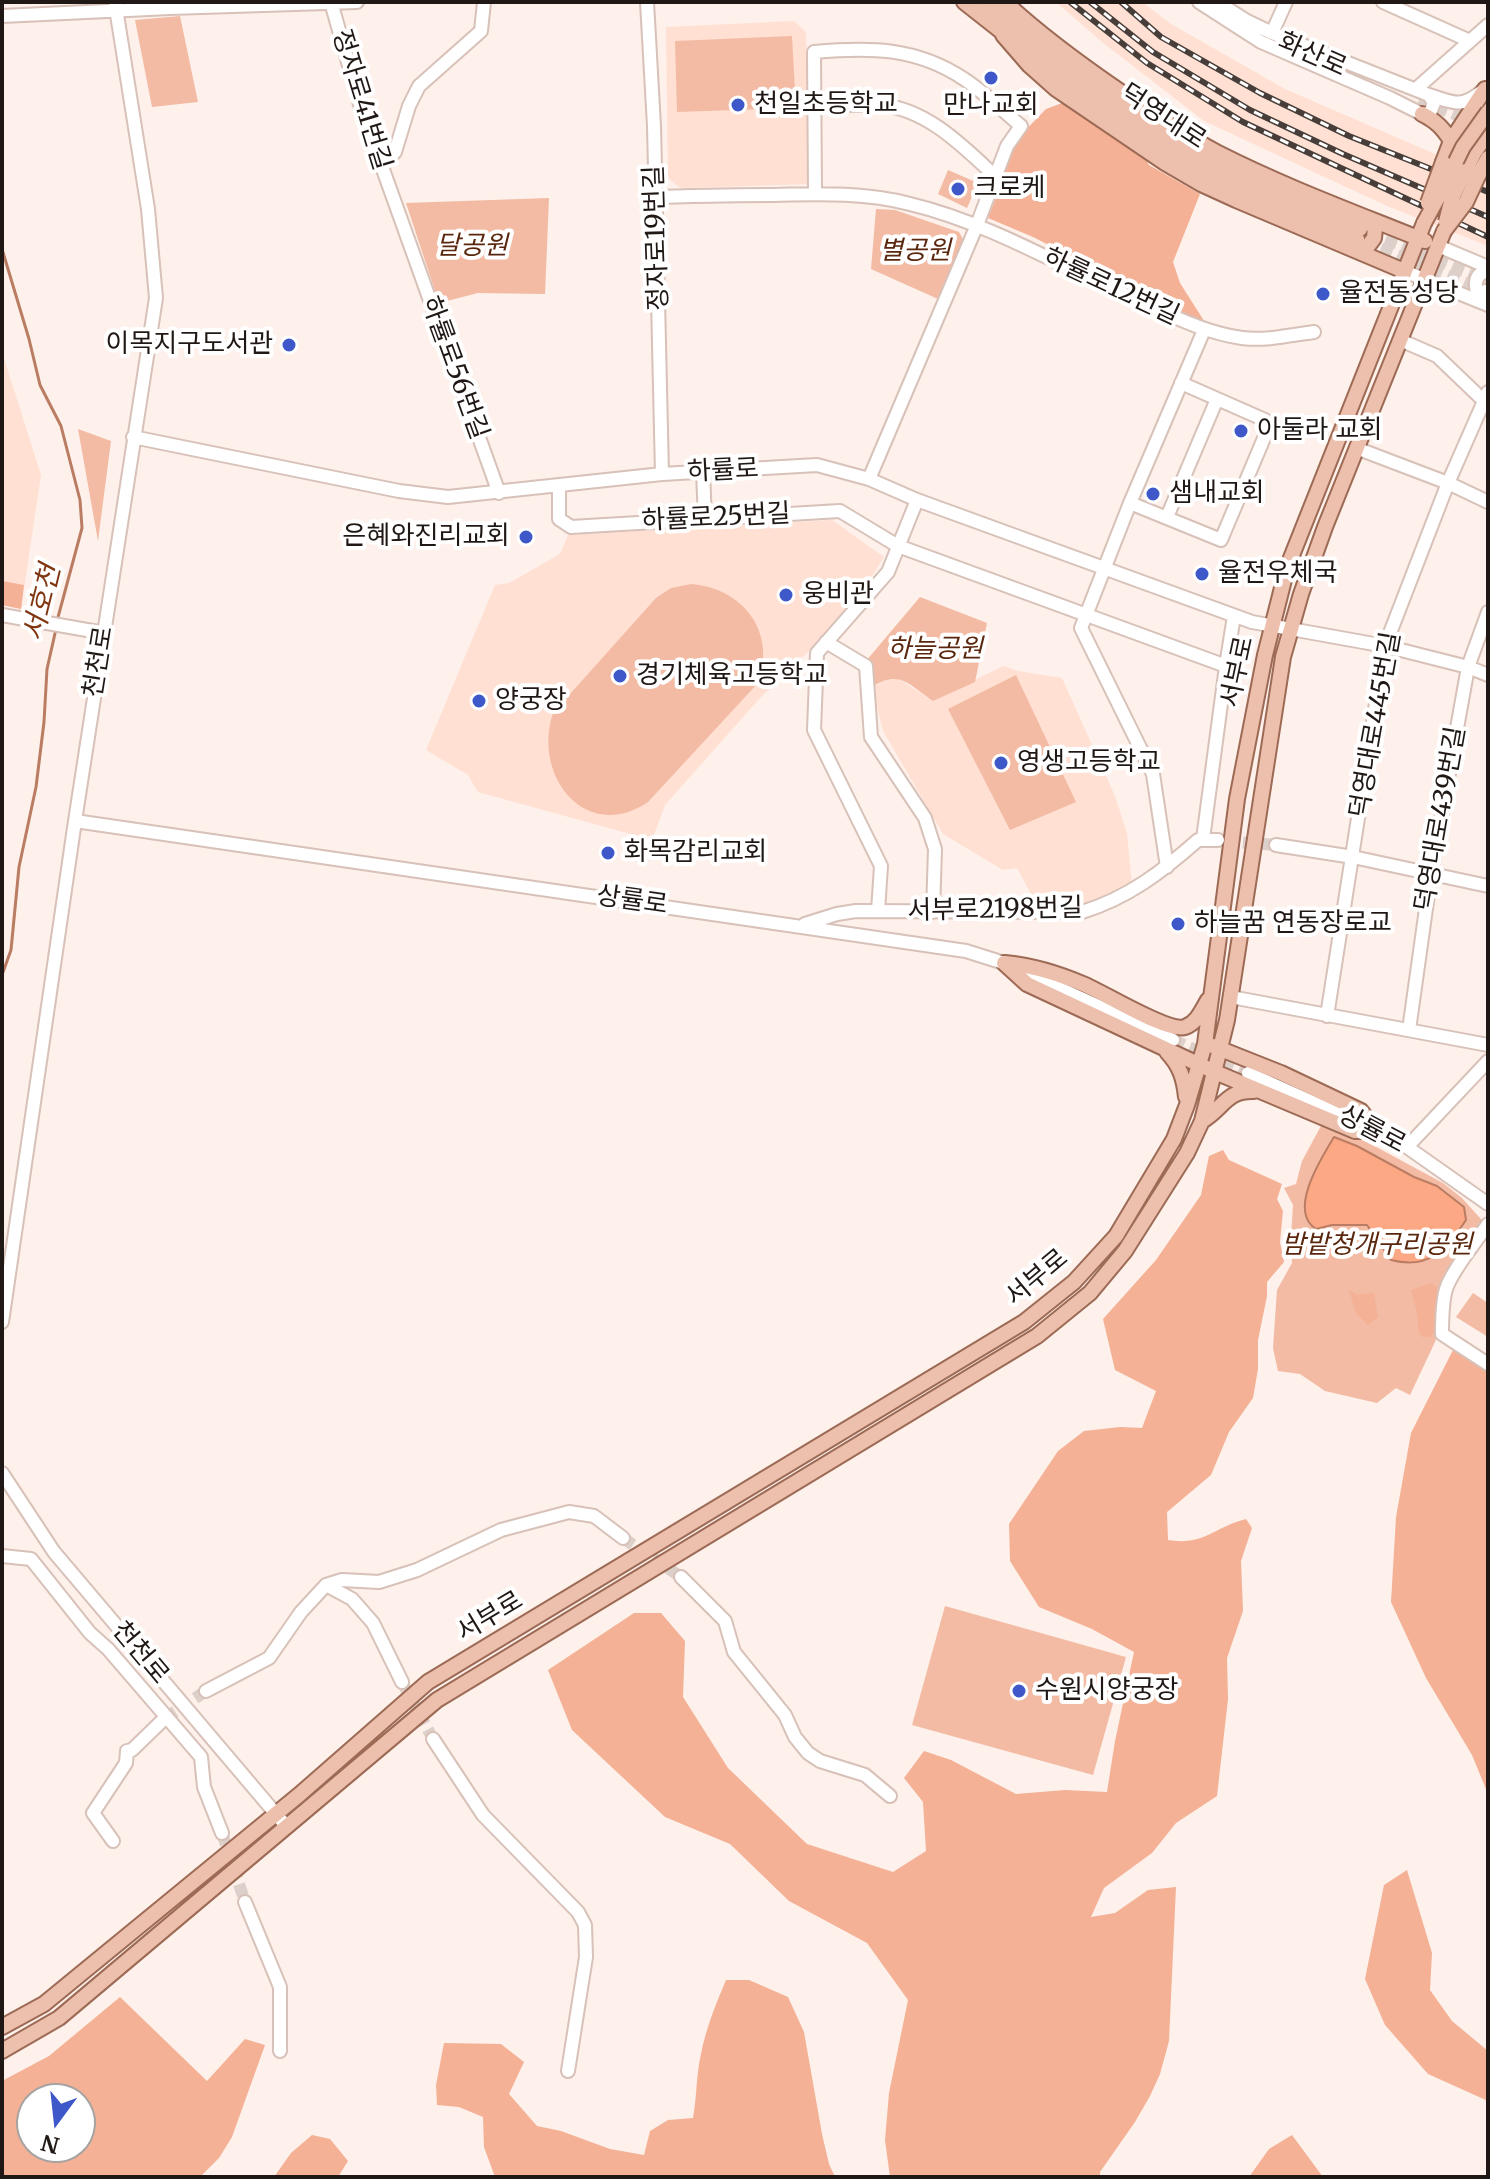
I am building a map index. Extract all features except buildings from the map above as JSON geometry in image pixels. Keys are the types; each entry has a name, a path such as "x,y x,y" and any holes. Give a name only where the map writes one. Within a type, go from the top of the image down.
{"main road":[{"path":"964,2 1003,35 1029,65 1056,89 1201,184 1236,200 1359,234 1417,238 1438,246"},
{"name":"덕영대로","path":"985,2 1070,71 1179,144 1359,234"},
{"path":"1005,2 1077,63 1161,119 1359,234 1404,271"},
{"path":"1424,223 1432,189 1451,141 1486,87"},
{"path":"1422,100 1451,141"},
{"name":"서부로","path":"2,2027 44,2004 276,1814 428,1682 1024,1322 1074,1282 1116,1236 1174,1139 1200,1065 1237,799 1287,568 1417,238 1463,147 1488,112"},
{"name":"서부로","path":"2,2051 59,2018 437,1700 1037,1336 1090,1293 1125,1251 1187,1153 1202,1121 1231,997 1283,657 1311,567 1444,231 1452,198 1474,153 1488,133"},
{"path":"1444,231 1466,202 1488,158"},
{"path":"1004,963 1034,966 1085,984 1166,1025 1182,1029 1195,1022 1212,994"},
{"path":"1004,963 1027,984 1168,1044 1215,1072 1355,1131 1377,1131"},
{"path":"1168,1044 1184,1079 1187,1105"},
{"path":"1205,1044 1281,1073 1361,1111 1377,1131"},
{"path":"1202,1121 1217,1113 1227,1098 1243,1090 1262,1091"}],"street":[{"name":"정자로41번길","path":"331,2 361,108 393,197"},
{"path":"2,16 116,7 357,2"},
{"path":"381,167 395,152 409,106 419,86 481,31 484,2"},
{"name":"정자로19번길","path":"647,2 654,126 662,474"},
{"path":"1199,2 1261,42 1422,100 1454,104 1468,102 1486,87"},
{"name":"화산로","path":"1210,2 1252,28 1346,71 1422,100"},
{"path":"1217,2 1272,33 1422,100"},
{"path":"1272,33 1286,2"},
{"path":"1383,2 1470,41"},
{"name":"천천로","path":"2,1322 156,298 148,209 116,7"},
{"path":"1422,100 1470,41 1488,25"},
{"path":"815,194 814,52 853,49 905,52 930,60 965,79 1021,126 1007,146 977,225 869,479"},
{"path":"816,106 881,105 917,114 967,149 996,177"},
{"name":"하률로12번길","path":"655,197 815,194 871,196 912,204 977,225 1204,330 1086,615"},
{"name":"하률로56번길","path":"393,197 499,493"},
{"path":"1438,246 1488,269"},
{"path":"1486,298 1475,290 1475,280 1488,269"},
{"path":"1404,271 1486,298"},
{"path":"1204,330 1245,338 1278,338 1314,332"},
{"name":"덕영대로445번길","path":"1327,1016 1385,646 1448,483 1486,396 1437,356 1400,340"},
{"path":"1130,503 1221,540 1267,431 1265,420 1181,383"},
{"path":"1167,517 1217,399"},
{"name":"하률로","path":"133,437 399,491 448,497 662,474 817,465 869,479 917,500 1234,616 1291,630 1385,646 1488,675"},
{"path":"1356,448 1448,483 1488,502"},
{"path":"703,472 705,519"},
{"name":"하률로25번길","path":"559,486 559,519 571,527 840,511 898,546 1226,666"},
{"path":"878,911 881,866 814,730 817,653 888,572 917,500"},
{"name":"덕영대로439번길","path":"1409,1030 1431,873 1468,667 1488,612"},
{"path":"2,615 104,633"},
{"path":"1086,615 1081,628 1153,774 1167,867"},
{"path":"1218,840 1203,839 1234,616"},
{"path":"826,642 866,666 871,737 925,818 935,849 933,912"},
{"name":"상률로","path":"75,821 800,925 966,951 1004,963"},
{"name":"서부로2198번길","path":"800,925 837,914 878,911 1082,912 1129,893 1203,839"},
{"path":"1276,845 1353,857 1488,886"},
{"path":"1231,997 1488,1045"},
{"path":"1407,1147 1488,1061"},
{"name":"상률로","path":"1248,1073 1407,1147 1488,1204"},
{"path":"1488,1224 1446,1289 1442,1321 1442,1334 1488,1364"},
{"name":"천천로","path":"2,1473 54,1552 287,1827"},
{"path":"206,1691 269,1658 301,1612 326,1585 342,1580 379,1582 417,1570 501,1530 569,1512 594,1516 623,1538"},
{"path":"2,1556 31,1559 90,1633 108,1649 201,1757 204,1787 222,1833"},
{"path":"681,1577 725,1621 734,1652 785,1715 795,1737 808,1753 820,1761 865,1775 890,1796"},
{"path":"326,1585 352,1599 373,1623 402,1682"},
{"path":"113,1841 93,1813 126,1763 127,1751 132,1750 165,1718"},
{"path":"433,1739 483,1815 578,1912 585,1925 586,1957 568,2071"},
{"path":"245,1902 280,1987 280,2051"}],"shaded area":[{"path":"1056,2 1142,2 1171,24 1285,89 1488,177 1488,246 1387,206 1204,121"},
{"name":"천일초등학교","path":"794,21 806,32 811,184 680,188 668,178 666,27"},
{"path":"1065,102 1145,158 1149,165 1200,194 1173,262 1180,283 1206,324 1033,237 988,218 1012,144 1046,109"},
{"path":"2,352 41,475 21,609 2,605"},
{"name":"경기체육고등학교","path":"832,520 884,557 863,590 806,654 760,698 665,805 652,840 478,792 468,775 426,750 495,585 509,583 560,554 568,535"},
{"path":"2,581 24,585 21,609 2,605"},
{"name":"영생고등학교","path":"1003,666 1062,678 1115,796 1127,833 1132,885 1079,906 1037,905 1017,868 1003,870 943,834 883,731 872,687 890,678 899,679 933,701"},
{"path":"1334,1137 1437,1186 1464,1207 1466,1220 1444,1248 1426,1260 1391,1260 1367,1225 1332,1225 1316,1229 1308,1221 1305,1210 1310,1184"},
{"path":"1223,1150 1229,1160 1282,1184 1277,1199 1283,1211 1280,1242 1284,1262 1267,1282 1253,1398 1229,1432 1211,1475 1167,1512 1168,1540 1200,1538 1246,1519 1252,1528 1241,1561 1243,1611 1227,1658 1228,1699 1217,1796 1176,1823 1152,1853 1104,1888 1091,1917 1115,1913 1148,1890 1176,1887 1169,2041 1160,2074 1135,2122 1100,2172 1100,2177 890,2177 885,2140 889,2093 908,2000 867,1943 789,1901 730,1844 665,1817 572,1730 548,1670 634,1613 661,1613 685,1641 683,1697 728,1768 807,1844 893,1872 926,1851 923,1802 904,1778 924,1751 951,1760 1016,1794 1065,1790 1107,1792 1134,1652 1092,1629 1039,1607 1010,1561 1009,1524 1058,1451 1084,1431 1142,1428 1156,1391 1115,1370 1103,1319 1156,1260 1201,1195 1209,1156"},
{"path":"1431,1283 1437,1287 1438,1320 1431,1337 1422,1337 1411,1290"},
{"path":"1349,1290 1357,1295 1374,1293 1378,1317 1368,1325 1356,1313"},
{"path":"1454,1348 1488,1367 1488,1794 1472,1755 1426,1678 1391,1602 1396,1517 1411,1433"},
{"path":"1407,1870 1432,1953 1430,1990 1452,2021 1488,2051 1488,2101 1428,2074 1385,2025 1365,1979 1384,1885"},
{"path":"726,1980 749,1980 788,1997 804,2032 822,2134 835,2177 495,2177 484,2147 483,2117 459,2107 437,2105 436,2085 444,2043 501,2044 524,2062 509,2094 537,2126 561,2131 610,2149 644,2155 650,2131 668,2120 693,2118 703,2044"},
{"path":"120,1997 207,2081 245,2039 265,2045 232,2137 219,2158 200,2177 2,2177 2,2081 49,2056"},
{"path":"312,2135 330,2139 348,2161 338,2177 274,2177 291,2153"},
{"path":"1292,2135 1323,2177 1249,2177 1269,2149"}],"green space":[{"path":"180,16 198,102 152,107 135,20"},
{"path":"792,36 796,108 677,112 675,41"},
{"name":"크로케","path":"948,170 978,183 967,208 938,194"},
{"name":"달공원","path":"549,198 545,294 478,293 439,303 406,203"},
{"name":"별공원","path":"876,209 895,210 959,232 963,239 938,299 871,269"},
{"path":"78,429 111,441 98,541"},
{"path":"691,584 726,594 751,616 759,630 763,647 758,683 648,802 625,813 604,815 585,809 569,797 557,780 550,759 549,737 553,713 656,598 671,588"},
{"name":"하늘공원","path":"920,597 987,623 975,682 933,701 897,679 872,687 866,661"},
{"path":"1016,675 1076,802 1010,830 948,709"},
{"name":"밤밭청개구리공원","path":"1321,1126 1367,1142 1443,1183 1462,1198 1488,1227 1448,1295 1435,1342 1410,1395 1396,1388 1377,1403 1325,1391 1300,1374 1278,1371 1273,1348 1277,1290 1292,1263 1293,1205 1284,1188 1296,1184 1302,1161"},
{"path":"1473,1293 1488,1303 1488,1337 1456,1317"},
{"name":"수원시양궁장","path":"945,1606 1126,1657 1093,1775 912,1725"}],"waterway":[{"name":"서호천","path":"2,249 40,385 61,426 80,500 82,528 57,621"},
{"name":"서호천","path":"2,975 11,950 19,867 36,787 47,669 56,629"}],"tunnel":[{"path":"1419,100 1472,121"},
{"path":"1369,232 1488,281"},
{"path":"1364,242 1484,290"},
{"path":"1225,841 1276,845"},
{"path":"1173,1040 1248,1073"},
{"path":"623,1538 681,1577"},
{"path":"402,1682 433,1739"},
{"path":"165,1718 206,1691"},
{"path":"222,1833 245,1902"}],"railway":[{"path":"1070,2 1147,63 1243,122 1488,237"},
{"path":"1090,2 1153,52 1250,110 1488,217"},
{"path":"1121,2 1161,37 1260,93 1349,136 1488,192"}],"place":[{"name":"만나교회","path":"991,78"},
{"name":"천일초등학교","path":"738,105"},
{"name":"크로케","path":"958,189"},
{"name":"율전동성당","path":"1323,294"},
{"name":"이목지구도서관","path":"289,345"},
{"name":"아둘라 교회","path":"1241,431"},
{"name":"샘내교회","path":"1153,494"},
{"name":"은혜와진리교회","path":"526,537"},
{"name":"율전우체국","path":"1202,574"},
{"name":"웅비관","path":"786,595"},
{"name":"경기체육고등학교","path":"620,676"},
{"name":"양궁장","path":"479,701"},
{"name":"영생고등학교","path":"1001,763"},
{"name":"화목감리교회","path":"608,853"},
{"name":"하늘꿈 연동장로교","path":"1178,924"},
{"name":"수원시양궁장","path":"1019,1691"}]}
